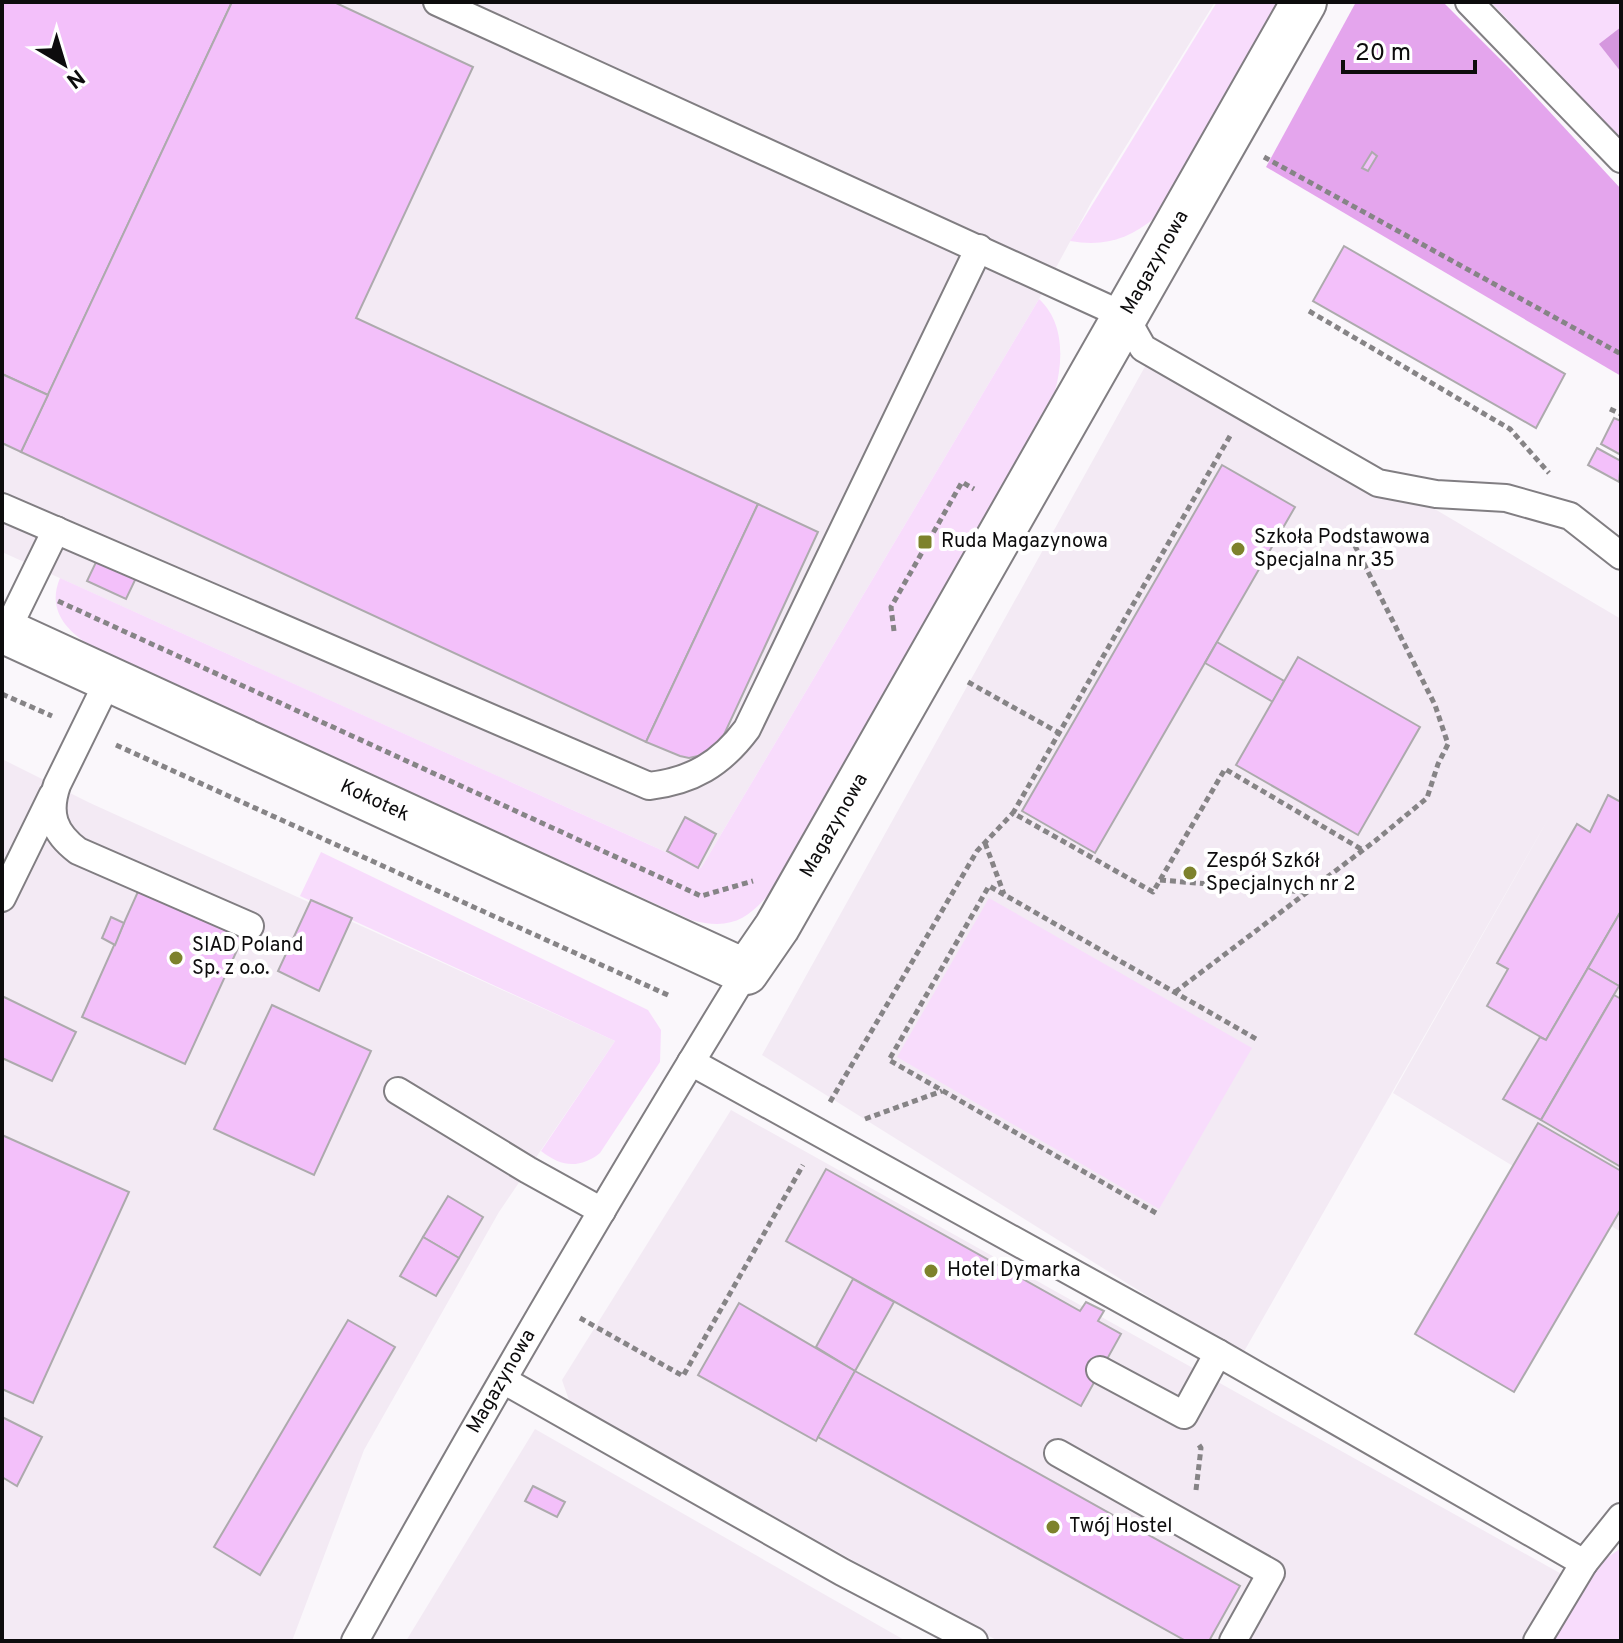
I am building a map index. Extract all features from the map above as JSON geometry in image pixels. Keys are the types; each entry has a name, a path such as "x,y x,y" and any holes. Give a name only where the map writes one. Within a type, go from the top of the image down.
{"street":[{"name":"Magazynowa","path":"746,972 777,927 1304,2"},
{"name":"Kokotek","path":"4,631 746,972"}],"lane":[{"path":"437,2 1125,316 1143,348 1378,483 1436,494 1506,498 1570,516 1621,556"},
{"path":"1469,2 1621,159"},
{"path":"2,507 649,786 671,784 713,765 732,749 747,729 979,248"},
{"path":"4,631 56,530"},
{"path":"2,898 109,679"},
{"path":"57,785 51,802 56,829 78,851 250,926"},
{"name":"Magazynowa","path":"355,1641 503,1380 746,972"},
{"path":"691,1062 1218,1353 1584,1563"},
{"path":"398,1091 602,1211"},
{"path":"1100,1370 1184,1415 1218,1353"},
{"path":"503,1380 842,1572 974,1641"},
{"path":"1058,1453 1271,1573 1233,1641"},
{"path":"1537,1641 1584,1563 1621,1517"}],"path":[{"path":"1256,153 1621,354"},
{"path":"1309,311 1510,429 1548,471"},
{"path":"579,1317 683,1376 820,1135 826,1109 977,851 1013,813 1061,734 1246,408"},
{"path":"1610,409 1621,414"},
{"path":"1175,992 1427,798 1448,744 1435,705 1347,530"},
{"path":"980,689 1061,734"},
{"path":"2,694 670,996"},
{"path":"1013,813 1153,892 1225,769 1361,849"},
{"path":"985,843 1004,894"},
{"path":"1160,880 1305,892"},
{"path":"1156,1213 889,1060 989,886 1258,1040"},
{"path":"820,1135 943,1091"},
{"path":"1184,1415 1201,1448 1188,1526"}],"shaded area":[{"path":"2,2 1215,2 1092,201 1039,299 701,868 2,552"},
{"path":"1217,2 1280,2 1156,217 1116,240 1094,243 1070,241"},
{"path":"1356,2 1443,2 1512,71 1621,189 1621,376 1266,167"},
{"path":"1491,2 1621,2 1621,140"},
{"path":"1621,27 1621,72 1599,44"},
{"path":"1039,299 1054,319 1058,331 1060,367 1055,391 775,886 757,907 739,920 718,924 691,920 91,646 66,626 57,609 60,578 701,868"},
{"name":"Zespół Szkół Specjalnych nr 2","path":"1157,345 1621,619 1621,1232 1393,1093 1551,814 1242,1355 762,1055"},
{"path":"2,759 90,803 615,1041 499,1212 364,1450 292,1641 2,1641"},
{"path":"321,852 648,1010 661,1030 660,1062 600,1153 585,1162 570,1164 541,1151 615,1041 300,896"},
{"path":"989,898 1252,1048 1159,1209 897,1057"},
{"path":"731,1110 1574,1581 1541,1641 998,1641 570,1403 562,1380"},
{"path":"535,1429 906,1641 406,1641"},
{"path":"1621,1548 1621,1641 1541,1641 1574,1581"}],"building":[{"path":"2,2 232,2 48,395 2,374"},
{"path":"232,2 334,2 473,67 356,318 758,504 646,742 21,452"},
{"path":"1372,152 1377,156 1368,171 1362,168"},
{"path":"1344,246 1565,374 1536,428 1313,301"},
{"path":"2,374 48,395 21,452 2,443"},
{"path":"1614,418 1621,421 1621,455 1601,444"},
{"path":"1597,448 1621,461 1619,482 1588,465"},
{"path":"1222,465 1295,507 1095,853 1022,811"},
{"path":"758,504 818,532 722,739 707,754 689,758 680,756 646,742"},
{"path":"97,560 136,578 126,599 87,581"},
{"path":"1217,642 1284,681 1273,702 1205,663"},
{"path":"1298,657 1420,727 1358,835 1236,765"},
{"path":"1608,795 1621,802 1621,911 1546,1040 1487,1006 1508,969 1497,963 1577,824 1590,832"},
{"path":"685,817 716,834 698,868 667,851"},
{"path":"140,887 244,935 185,1064 82,1017"},
{"path":"311,900 352,918 319,991 278,971"},
{"path":"1621,911 1621,983 1619,986 1588,968"},
{"path":"111,917 124,923 115,945 102,938"},
{"path":"1588,968 1619,986 1541,1120 1503,1099 1540,1037 1546,1040"},
{"path":"1614,995 1621,999 1621,1167 1541,1120"},
{"path":"2,996 76,1032 52,1081 2,1058"},
{"path":"272,1005 371,1051 314,1175 214,1129"},
{"path":"1538,1123 1621,1171 1621,1209 1514,1392 1415,1334"},
{"path":"2,1135 129,1192 33,1403 2,1389"},
{"path":"826,1169 1080,1311 1086,1302 1104,1311 1098,1321 1121,1334 1081,1406 786,1241"},
{"path":"448,1196 483,1217 459,1258 423,1237"},
{"path":"423,1237 459,1258 436,1296 400,1276"},
{"path":"853,1279 894,1302 855,1371 816,1347"},
{"path":"739,1303 855,1371 816,1441 698,1375"},
{"path":"348,1320 395,1347 260,1575 214,1547"},
{"path":"855,1371 1240,1586 1209,1641 1186,1641 818,1437"},
{"path":"2,1417 42,1437 17,1486 2,1477"},
{"path":"533,1486 565,1502 557,1517 525,1501"}],"place":[{"name":"Ruda Magazynowa","path":"925,542"},
{"name":"Szkoła Podstawowa Specjalna nr 35","path":"1238,549"},
{"name":"Zespół Szkół Specjalnych nr 2","path":"1190,873"},
{"name":"SIAD Poland Sp. z o.o.","path":"176,958"},
{"name":"Hotel Dymarka","path":"931,1271"},
{"name":"Twój Hostel","path":"1053,1527"}]}
